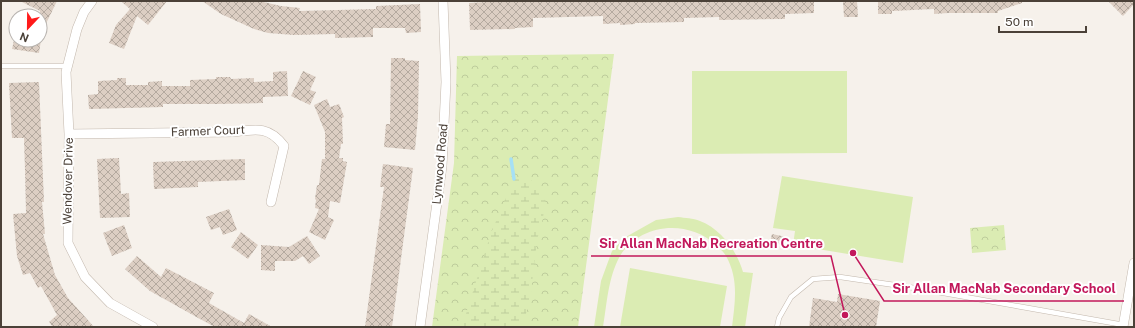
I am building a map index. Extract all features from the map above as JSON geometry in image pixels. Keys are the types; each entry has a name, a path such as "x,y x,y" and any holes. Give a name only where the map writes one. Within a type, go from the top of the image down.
{"street":[{"name":"Wendover Drive","path":"92,1 84,12 77,29 66,72 69,134 68,243 85,276 110,303 153,327"},
{"name":"Lynwood Road","path":"420,327 442,166 446,82 443,1"},
{"name":"Farmer Court","path":"69,134 234,132 258,129 278,138 284,146 271,202"},
{"path":"1124,326 1134,263"}],"lane":[{"path":"1,66 67,66"},
{"path":"777,327 779,318 790,297 813,279 840,277 915,288 1124,326"}],"green space":[{"path":"614,54 578,327 432,327 454,163 457,56"},
{"path":"692,71 847,71 847,153 692,154"},
{"path":"782,176 913,197 903,263 793,245 795,231 773,228"},
{"path":"514,179 531,180 545,201 543,218 537,240 531,292 523,327 462,327 491,233"},
{"path":"678,217 697,220 715,229 737,256 743,272 753,273 745,327 732,327 735,300 733,273 723,252 705,237 692,231 679,228 665,228 652,231 640,237 629,245 620,256 608,291 603,327 594,327 601,281 612,251 624,238 656,220"},
{"path":"1004,225 1006,250 972,253 970,228"},
{"path":"630,268 727,286 720,327 620,327"}],"building":[{"path":"20,1 57,1 48,20 48,8 34,8"},
{"path":"121,1 167,1 148,25 137,16 124,49 109,43 116,25 130,9"},
{"path":"202,1 259,1 281,6 300,8 299,11 376,9 376,6 420,4 421,32 406,33 405,28 373,28 373,37 335,38 335,34 294,35 268,33 254,29 221,14"},
{"path":"502,1 814,1 814,13 785,14 785,19 719,20 719,17 684,18 684,22 635,23 620,25 620,23 603,24 603,16 533,18 533,27 470,30 469,3"},
{"path":"843,1 857,1 858,17 844,17"},
{"path":"878,1 1022,1 1022,3 998,11 998,13 934,14 934,9 892,11 892,14 878,14"},
{"path":"1108,1 1134,1 1134,4 1123,16"},
{"path":"12,48 40,48 39,53"},
{"path":"391,58 405,58 405,60 419,61 418,116 415,150 384,147 386,124 390,124"},
{"path":"287,71 288,96 263,97 263,103 163,104 163,107 89,109 88,95 98,94 98,81 126,78 126,85 148,85 148,82 162,81 162,86 190,86 190,80 216,79 216,77 230,77 231,79 254,78 254,82 273,81 273,72"},
{"path":"303,71 316,77 310,90 316,92 310,105 291,96"},
{"path":"39,82 44,202 42,202 45,234 43,234 55,275 68,298 94,327 53,327 49,322 57,315 41,286 38,288 30,273 23,275 17,256 13,214 26,213 24,138 12,138 9,83"},
{"path":"327,99 330,107 339,104 344,117 342,118 343,144 341,144 339,158 343,158 343,161 347,162 340,203 330,201 328,217 334,220 325,240 309,232 319,209 315,208 315,199 317,185 319,185 322,159 325,159 325,132 314,105"},
{"path":"119,158 121,194 129,193 130,217 100,218 97,159"},
{"path":"245,159 245,180 198,182 198,187 154,189 153,162"},
{"path":"383,164 413,168 392,327 365,327 384,187 380,187"},
{"path":"229,209 237,230 223,235 220,227 211,230 206,217"},
{"path":"124,225 132,248 112,256 103,233"},
{"path":"241,232 258,245 248,259 231,247"},
{"path":"772,234 786,237 784,245 770,243"},
{"path":"307,236 320,256 309,264 303,256 295,261 275,261 275,271 261,270 261,245 289,247"},
{"path":"137,256 161,277 166,268 214,293 209,303 244,323 249,314 272,327 215,327 150,291 125,269"},
{"path":"838,294 880,301 876,327 809,327 813,298 837,302"}],"waterway":[{"path":"511,159 514,179"}],"place":[{"name":"Sir Allan MacNab Secondary School","path":"853,253"},
{"name":"Sir Allan MacNab Recreation Centre","path":"845,315"}]}
